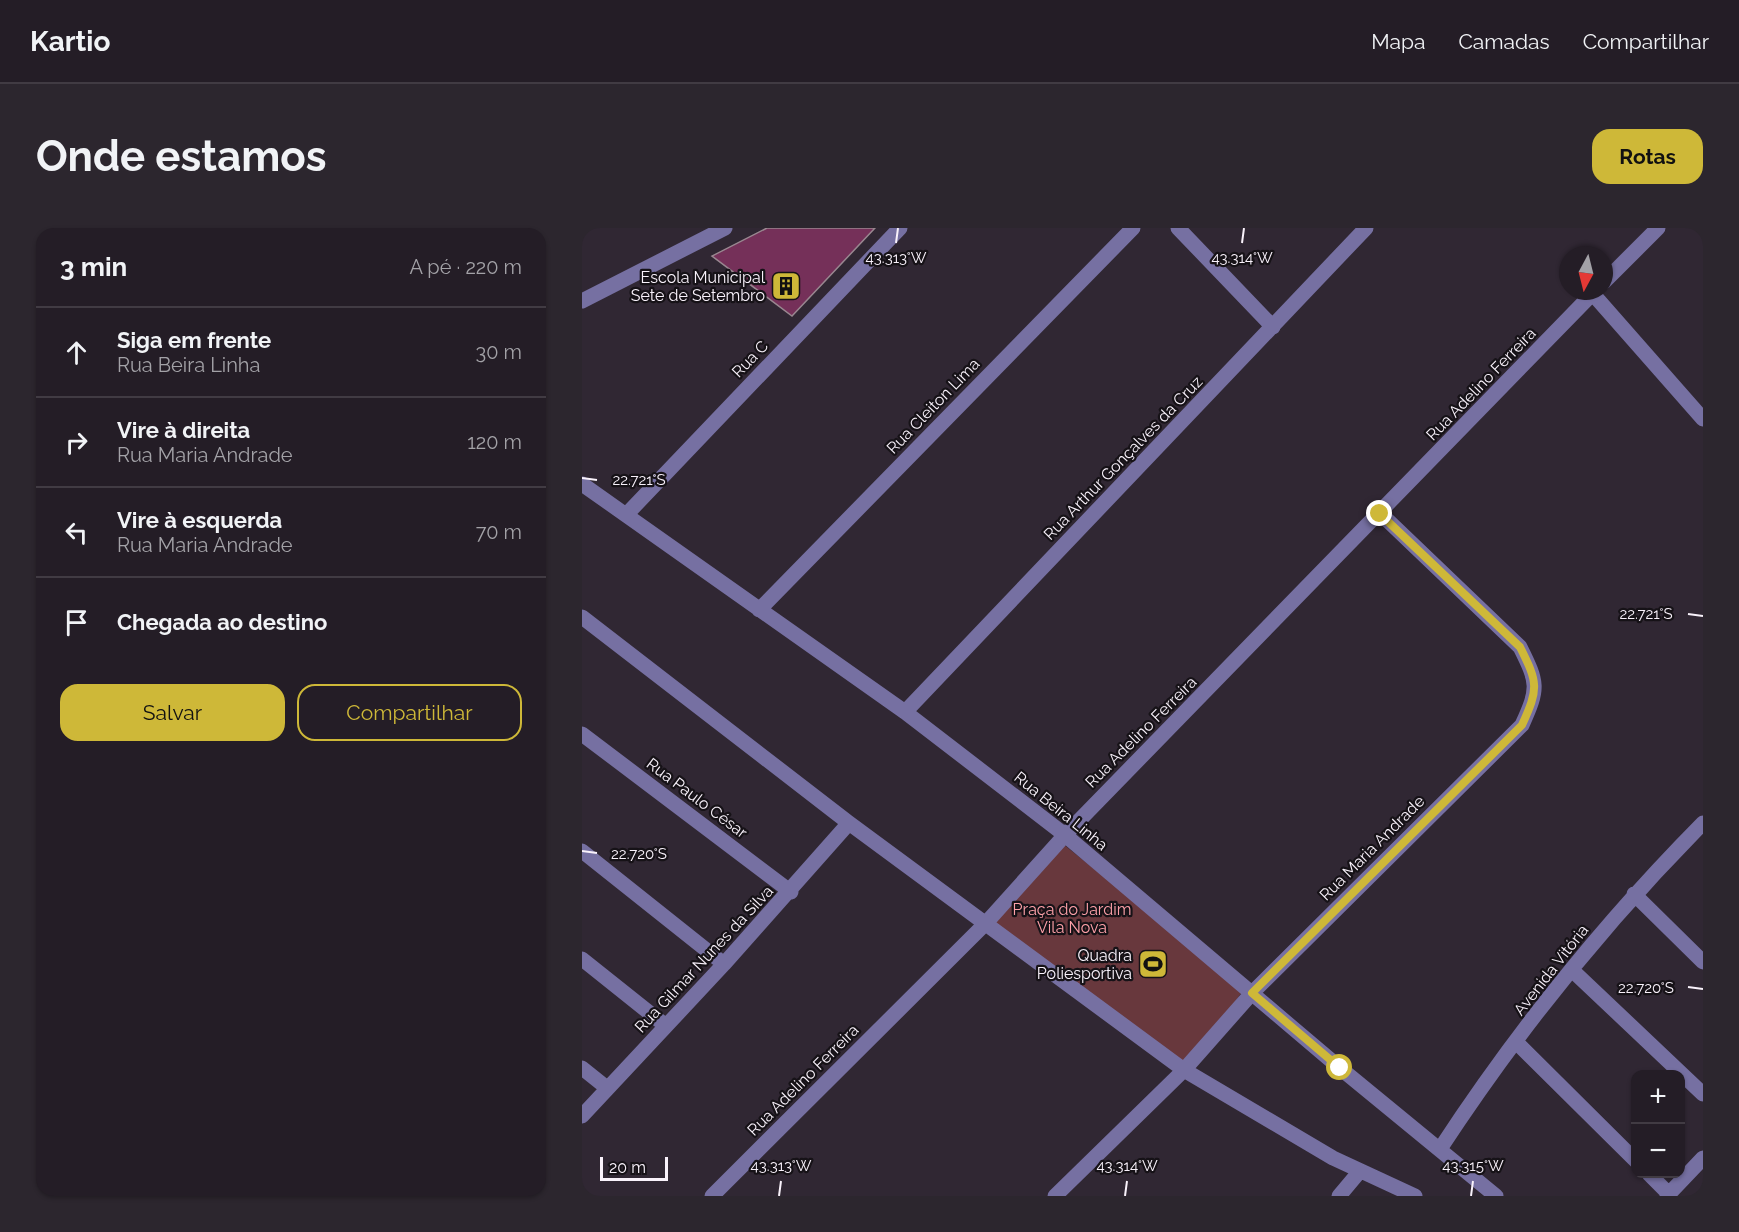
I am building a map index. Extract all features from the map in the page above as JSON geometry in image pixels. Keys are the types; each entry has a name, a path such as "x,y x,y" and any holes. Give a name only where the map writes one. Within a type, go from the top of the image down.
{"street":[{"path":"582,301 725,228"},
{"name":"Rua C","path":"626,516 900,228"},
{"name":"Rua Cleiton Lima","path":"759,610 1133,228"},
{"path":"1178,228 1273,327"},
{"name":"Rua Arthur Gonçalves da Cruz","path":"905,712 1366,228"},
{"path":"1613,273 1658,228"},
{"name":"Rua Adelino Ferreira","path":"712,1196 986,923 1065,835 1586,300"},
{"path":"1601,300 1703,419"},
{"name":"Rua Beira Linha","path":"582,484 905,712 1065,835 1496,1196"},
{"name":"Rua Maria Andrade","path":"1055,1196 1184,1070 1252,993 1522,725 1535,696 1533,674 1520,647 1380,514"},
{"path":"582,616 849,824 1184,1070 1333,1158 1414,1196"},
{"name":"Rua Paulo César","path":"582,734 791,892"},
{"name":"Rua Gilmar Nunes da Silva","path":"582,1116 791,892 849,824"},
{"name":"Avenida Vitória","path":"1440,1149 1516,1042 1634,894 1701,830"},
{"path":"582,851 724,964"},
{"path":"1634,894 1703,962"},
{"path":"582,959 666,1026"},
{"path":"1573,971 1703,1094"},
{"path":"1516,1042 1631,1157"},
{"path":"582,1068 607,1088"},
{"path":"1653,1178 1668,1195 1703,1158"},
{"path":"1339,1196 1360,1171"}],"green space":[{"name":"Praça do Jardim Vila Nova","path":"1063,844 1244,989 1218,1026 1184,1062 992,926"}],"building":[{"name":"Escola Municipal Sete de Setembro","path":"767,228 875,228 792,316 712,256"}],"place":[{"name":"Escola Municipal Sete de Setembro","path":"786,286"},
{"name":"Quadra Poliesportiva","path":"1153,964"}],"route":[{"path":"1340,1068 1252,993 1522,725 1535,696 1533,674 1520,647 1380,514"}]}
